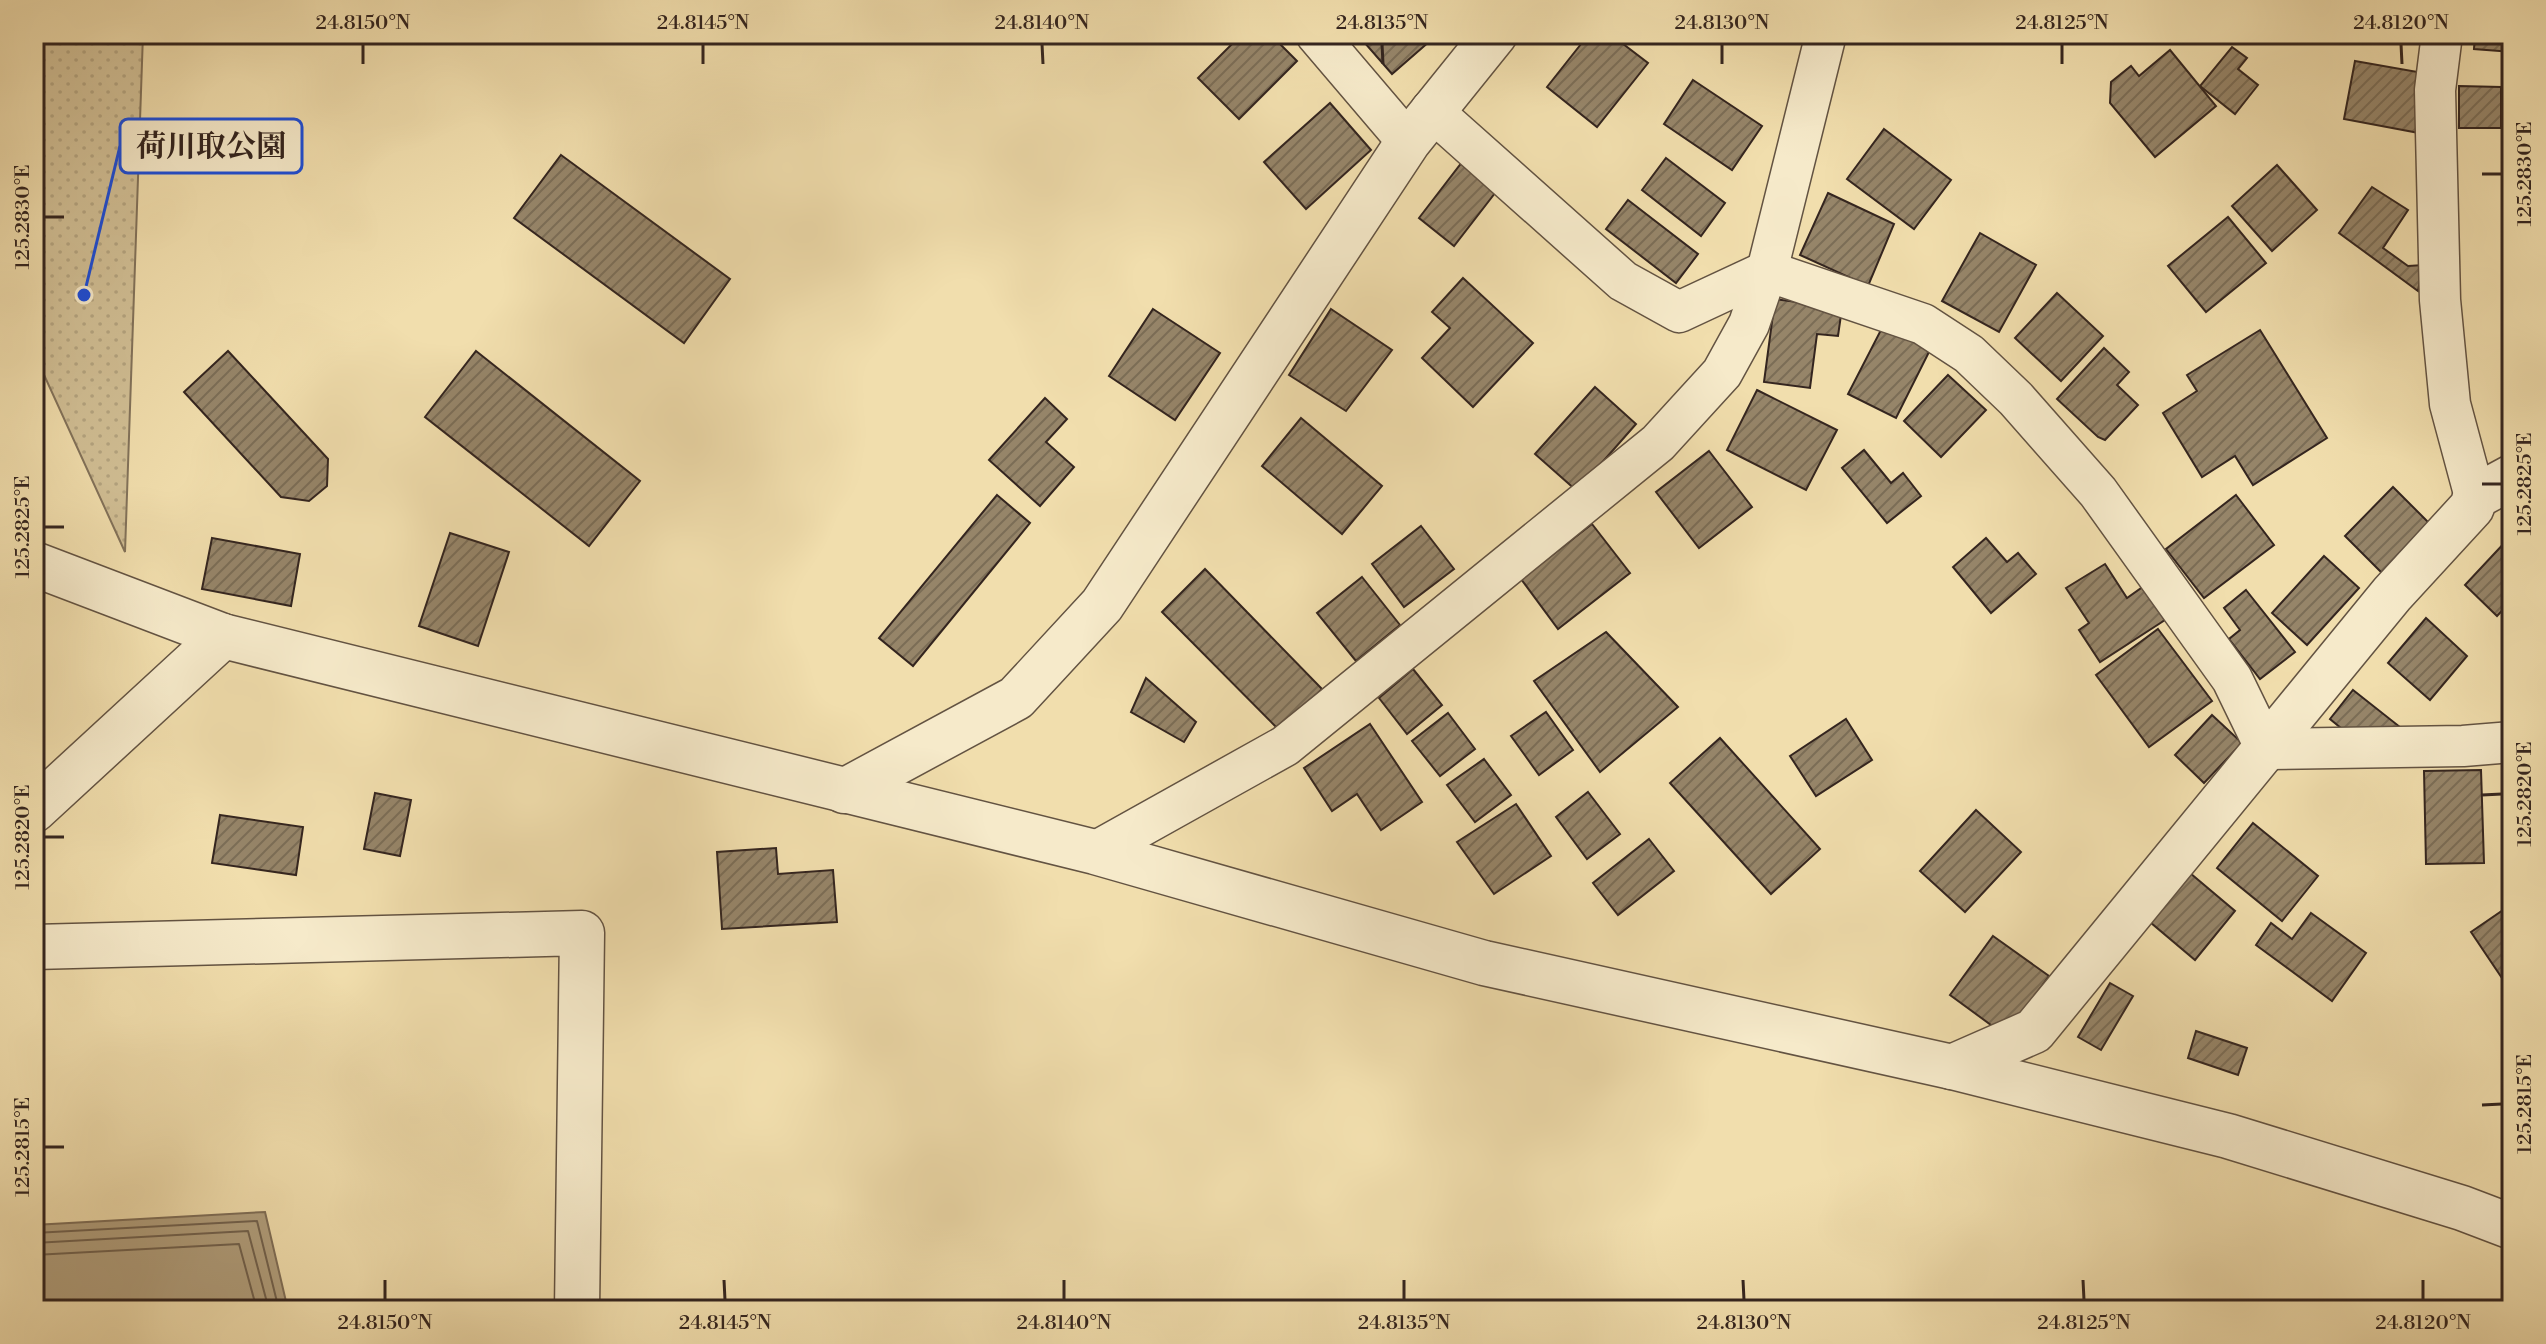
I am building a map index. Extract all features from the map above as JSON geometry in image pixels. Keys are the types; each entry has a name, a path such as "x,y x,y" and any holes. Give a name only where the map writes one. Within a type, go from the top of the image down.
{"street":[{"path":"1316,34 1419,126 1623,281 1679,312 1767,271 1923,324 1969,354 2016,399 2098,492 2232,679 2266,749"},
{"path":"844,791 1016,698 1062,652 1102,605 1419,126 1495,34"},
{"path":"1095,852 1285,746 1658,443 1722,373 1749,324 1767,271 1826,34"},
{"path":"1952,1067 2034,1031 2392,594 2494,487 2450,404 2440,300 2435,90 2442,34"},
{"path":"34,564 223,636 1095,852 1484,963 1952,1067 2228,1136 2462,1208 2512,1227"},
{"path":"34,810 223,636"},
{"path":"2266,749 2463,746 2512,742"},
{"path":"34,947 582,933 577,1310"}],"shaded area":[{"path":"34,34 143,34 125,552 34,353"}],"water":[{"path":"265,1212 288,1310 34,1310 34,1225"}],"building":[{"path":"1242,34 1270,34 1297,61 1239,119 1198,78"},
{"path":"1357,34 1438,34 1392,74"},
{"path":"1589,34 1610,34 1648,63 1597,127 1547,87"},
{"path":"2475,34 2512,34 2512,52 2474,49"},
{"path":"2232,47 2247,58 2238,69 2258,85 2235,114 2200,86"},
{"path":"2170,50 2216,106 2155,157 2110,103 2111,82 2131,66 2139,76"},
{"path":"2355,61 2429,74 2419,133 2344,119"},
{"path":"1693,80 1762,126 1732,170 1664,124"},
{"path":"2459,86 2501,87 2501,128 2459,128"},
{"path":"1330,103 1371,150 1306,209 1264,162"},
{"path":"1884,129 1951,180 1914,229 1847,179"},
{"path":"561,155 730,279 684,343 514,218"},
{"path":"1466,157 1502,184 1454,246 1419,218"},
{"path":"1666,158 1725,203 1701,236 1642,190"},
{"path":"2277,165 2317,210 2272,251 2232,206"},
{"path":"2372,187 2408,210 2383,248 2408,266 2423,265 2418,291 2339,233"},
{"path":"1828,193 1894,224 1868,286 1800,255"},
{"path":"1628,200 1698,254 1676,283 1606,229"},
{"path":"2228,217 2266,263 2206,312 2168,266"},
{"path":"1980,233 2036,265 1999,332 1942,301"},
{"path":"1463,278 1533,343 1473,407 1422,358 1450,328 1432,312"},
{"path":"2057,293 2103,336 2061,381 2015,338"},
{"path":"1775,299 1842,308 1838,336 1817,334 1810,388 1764,382"},
{"path":"1153,309 1220,353 1175,420 1109,376"},
{"path":"1331,309 1392,350 1346,411 1289,375"},
{"path":"1883,326 1930,350 1896,418 1848,394"},
{"path":"2260,330 2327,438 2253,485 2235,456 2202,477 2163,413 2197,391 2187,375"},
{"path":"2104,348 2129,372 2117,385 2138,405 2105,440 2057,399"},
{"path":"228,351 328,459 327,486 309,501 281,497 184,392"},
{"path":"476,351 640,481 589,546 425,417"},
{"path":"1948,375 1986,410 1941,457 1904,421"},
{"path":"1595,387 1636,424 1577,491 1535,454"},
{"path":"1757,390 1837,430 1806,490 1727,450"},
{"path":"1045,398 1067,419 1046,442 1074,467 1040,506 989,460"},
{"path":"1301,418 1382,486 1342,534 1262,466"},
{"path":"1864,450 1891,483 1903,473 1921,496 1887,523 1842,468"},
{"path":"1709,451 1752,507 1699,548 1656,492"},
{"path":"2393,487 2436,530 2388,579 2345,536"},
{"path":"997,495 1030,523 913,666 879,638"},
{"path":"2236,495 2274,545 2204,598 2166,549"},
{"path":"1592,524 1630,573 1558,629 1521,579"},
{"path":"1421,526 1454,569 1404,607 1372,564"},
{"path":"450,533 509,552 478,646 419,626"},
{"path":"212,538 300,554 291,606 202,589"},
{"path":"1986,538 2007,562 2018,553 2036,574 1991,613 1953,567"},
{"path":"2508,539 2512,543 2512,600 2497,616 2465,585"},
{"path":"2324,556 2359,588 2307,645 2272,613"},
{"path":"2105,564 2127,598 2144,586 2165,620 2100,662 2079,630 2089,623 2066,588"},
{"path":"1205,569 1322,689 1280,731 1162,612"},
{"path":"1362,577 1400,625 1356,661 1317,613"},
{"path":"2246,590 2295,652 2260,679 2229,639 2240,630 2224,608"},
{"path":"2426,618 2467,656 2430,700 2388,663"},
{"path":"2158,629 2212,701 2149,747 2096,675"},
{"path":"1606,632 1678,707 1600,772 1534,681"},
{"path":"1413,669 1442,705 1407,734 1379,698"},
{"path":"1146,678 1196,722 1184,742 1131,712"},
{"path":"2353,690 2405,731 2347,733 2330,719"},
{"path":"1546,712 1573,750 1539,775 1511,736"},
{"path":"1448,713 1475,749 1440,776 1412,741"},
{"path":"2212,715 2242,743 2204,783 2175,755"},
{"path":"1846,719 1872,760 1816,796 1790,756"},
{"path":"1370,724 1422,802 1381,830 1357,794 1332,811 1304,768"},
{"path":"1720,738 1820,849 1771,894 1670,783"},
{"path":"1484,759 1511,795 1475,822 1447,785"},
{"path":"2481,770 2484,863 2426,864 2424,771"},
{"path":"1588,792 1620,834 1587,859 1556,817"},
{"path":"375,793 411,800 400,856 364,849"},
{"path":"1516,804 1551,856 1494,894 1457,842"},
{"path":"1976,810 2021,852 1965,912 1920,871"},
{"path":"220,815 303,827 296,875 212,863"},
{"path":"2253,823 2318,876 2282,921 2217,868"},
{"path":"1649,839 1674,871 1618,915 1593,883"},
{"path":"776,848 778,874 833,870 837,922 722,929 717,852"},
{"path":"2190,873 2235,911 2195,960 2150,922"},
{"path":"2512,904 2512,993 2471,932"},
{"path":"2311,913 2366,953 2332,1001 2256,945 2271,923 2292,939"},
{"path":"1993,936 2049,976 2006,1036 1950,995"},
{"path":"2110,983 2133,996 2101,1050 2078,1037"},
{"path":"2196,1031 2247,1048 2238,1075 2188,1058"}],"place":[{"name":"荷川取公園","path":"84,295"}]}
